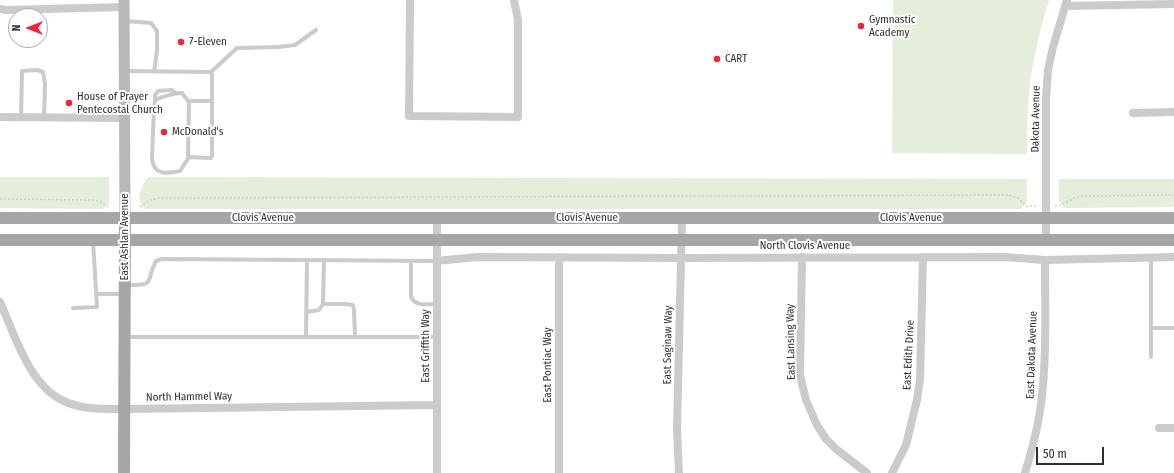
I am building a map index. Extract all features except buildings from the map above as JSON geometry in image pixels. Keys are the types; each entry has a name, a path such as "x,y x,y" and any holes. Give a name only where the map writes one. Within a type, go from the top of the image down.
{"main road":[{"name":"East Ashlan Avenue","path":"124,4 124,473"},
{"name":"Clovis Avenue","path":"0,218 125,213 437,218 682,218 1046,212 1174,218"},
{"name":"Clovis Avenue","path":"0,240 1174,240"}],"street":[{"path":"410,0 409,116 518,117 518,20 514,0"},
{"path":"1066,3 1174,4"},
{"name":"Dakota Avenue","path":"1046,240 1046,99 1048,70 1066,3"},
{"path":"0,9 6,10 124,4"},
{"path":"1133,113 1174,112"},
{"path":"0,118 125,118"},
{"name":"East Griffith Way","path":"437,218 437,473"},
{"name":"East Saginaw Way","path":"679,473 677,430 682,218"},
{"name":"North Clovis Avenue","path":"436,261 477,257 1005,257 1045,260 1174,257"},
{"name":"East Pontiac Way","path":"559,257 559,473"},
{"name":"East Lansing Way","path":"802,257 800,375 806,400 817,425 826,439 836,449 867,473"},
{"name":"East Edith Drive","path":"892,473 906,445 917,400 920,380 923,257"},
{"name":"East Dakota Avenue","path":"1025,473 1033,444 1041,405 1043,386 1045,343 1045,260"},
{"name":"North Hammel Way","path":"0,302 25,360 39,381 51,393 66,402 86,407 124,409 437,405"},
{"path":"1159,428 1174,428"}],"lane":[{"path":"124,21 151,23 157,31 157,51 154,72"},
{"path":"124,71 211,72 237,48 278,47 295,44 316,30"},
{"path":"21,117 22,71 37,70 43,72 45,84 44,117"},
{"path":"189,157 211,158 212,156 211,72"},
{"path":"155,100 176,93 182,93 189,102 189,157 180,171 157,171 153,167 152,159 155,95 158,91 172,90 176,93"},
{"path":"189,102 191,100 212,101"},
{"path":"73,308 97,307 93,240"},
{"path":"1151,258 1151,357"},
{"path":"97,294 148,283 156,261 162,259 436,261"},
{"path":"306,337 307,260"},
{"path":"307,312 319,310 323,304 324,260"},
{"path":"411,261 411,297 414,302 418,304 437,304"},
{"path":"323,304 352,305 354,310 355,337"},
{"path":"1151,328 1174,328"},
{"path":"124,337 437,337"}],"path":[{"path":"0,199 94,200 101,202 107,207 125,213 141,207 150,200 159,198 1008,195 1018,198 1026,206 1046,212 1061,206 1069,199 1082,196 1174,195"}],"green space":[{"path":"893,0 1049,0 1037,43 1030,80 1027,154 892,153"},
{"path":"0,177 109,177 109,203 103,209 0,208"},
{"path":"148,177 1027,179 1027,202 1021,209 144,209 140,201 140,193"},
{"path":"1059,179 1174,179 1174,207 1064,208 1059,201"}],"place":[{"name":"Gymnastic Academy","path":"861,26"},
{"name":"7-Eleven","path":"181,42"},
{"name":"CART","path":"717,59"},
{"name":"House of Prayer Pentecostal Church","path":"69,103"},
{"name":"McDonald's","path":"164,132"}]}
